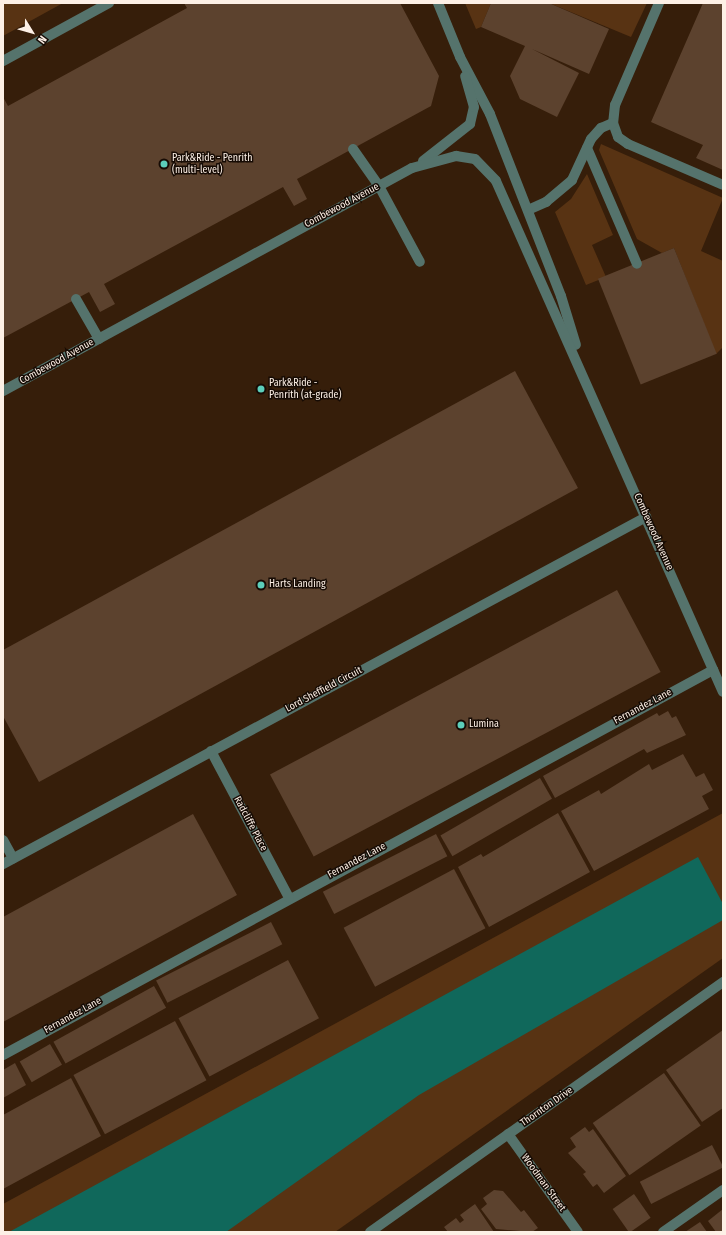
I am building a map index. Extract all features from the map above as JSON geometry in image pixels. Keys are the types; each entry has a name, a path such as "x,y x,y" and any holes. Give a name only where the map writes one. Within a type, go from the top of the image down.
{"street":[{"path":"3,61 109,3"},
{"name":"Combewood Avenue","path":"438,3 460,56 490,114 528,210 562,296 584,372"},
{"path":"659,3 615,105 613,123 618,137 628,144 723,185"},
{"path":"412,168 470,124 474,108 460,56"},
{"path":"528,210 546,202 572,180 587,148 601,128 613,123"},
{"path":"587,148 637,264"},
{"path":"353,149 379,186 420,262"},
{"name":"Combewood Avenue","path":"3,391 412,168 456,156 475,159 490,171 584,372 723,692"},
{"path":"76,298 99,339"},
{"name":"Lord Sheffield Circuit","path":"3,864 646,517"},
{"name":"Fernandez Lane","path":"3,1055 289,898 713,670"},
{"name":"Radcliffe Place","path":"211,751 289,898"},
{"path":"3,840 13,858"},
{"name":"Thornton Drive","path":"370,1232 723,982"},
{"name":"Woodman Street","path":"508,1134 578,1232"},
{"path":"663,1232 723,1190"}],"shaded area":[{"path":"3,3 63,3 3,36"},
{"path":"465,3 491,3 481,27 476,29"},
{"path":"549,3 647,3 631,37"},
{"path":"601,144 723,198 701,251 723,261 723,347 716,354 674,248 662,253 637,239 599,150"},
{"path":"587,174 613,235 592,245 606,277 586,285 555,212 571,199"},
{"path":"723,813 723,958 335,1232 3,1232 3,1204"}],"water":[{"path":"698,857 723,904 723,920 419,1095 226,1232 9,1232"}],"building":[{"name":"Park&Ride - Penrith (multi-level)","path":"184,3 400,3 439,76 431,106 297,179 307,199 294,206 283,187 104,284 115,304 100,312 89,292 3,338 3,97 8,106 187,8"},
{"path":"491,3 549,3 609,29 589,74 532,49 579,73 557,117 520,99 510,76 525,46 481,27"},
{"path":"703,3 723,3 723,170 696,158 703,145 651,122"},
{"path":"674,248 717,354 641,384 598,279"},
{"name":"Harts Landing","path":"515,371 578,488 39,782 3,716 3,650"},
{"name":"Lumina","path":"617,590 661,672 314,857 270,775"},
{"path":"668,711 672,718 676,716 686,735 647,753 644,749 555,798 543,776 657,713 659,716"},
{"path":"683,754 696,777 704,773 713,790 702,796 709,809 594,871 561,811 599,790 601,794 649,764 652,770"},
{"path":"540,778 552,799 452,856 440,836"},
{"path":"558,813 590,872 489,927 458,867 481,854 483,857"},
{"path":"193,814 237,895 3,1022 3,917"},
{"path":"436,834 447,856 334,914 323,892"},
{"path":"454,869 485,928 375,987 344,928"},
{"path":"271,922 282,944 167,1003 156,981"},
{"path":"288,960 319,1018 209,1076 179,1018"},
{"path":"154,986 166,1008 66,1064 53,1042"},
{"path":"175,1021 206,1080 105,1134 73,1075"},
{"path":"723,1030 723,1108 702,1122 666,1070"},
{"path":"50,1044 62,1065 32,1082 20,1062"},
{"path":"15,1063 26,1085 3,1098 3,1070"},
{"path":"664,1073 701,1125 629,1175 593,1123"},
{"path":"71,1078 101,1136 3,1189 3,1115"},
{"path":"585,1127 589,1132 593,1129 626,1176 604,1193 597,1184 593,1187 583,1174 586,1172 568,1153 576,1147 570,1138"},
{"path":"712,1145 723,1167 651,1204 640,1182"},
{"path":"494,1190 503,1191 521,1212 524,1210 538,1228 532,1232 496,1229 481,1209 487,1204 483,1198"},
{"path":"634,1194 651,1218 629,1232 613,1209"},
{"path":"475,1204 494,1232 448,1232 444,1227 456,1218 460,1223 464,1220 460,1215"},
{"path":"723,1209 723,1232 716,1232 708,1221"},
{"path":"700,1222 707,1232 685,1232"}],"place":[{"name":"Park&Ride - Penrith (multi-level)","path":"164,164"},
{"name":"Park&Ride - Penrith (at-grade)","path":"261,389"},
{"name":"Harts Landing","path":"261,585"},
{"name":"Lumina","path":"461,725"}]}
